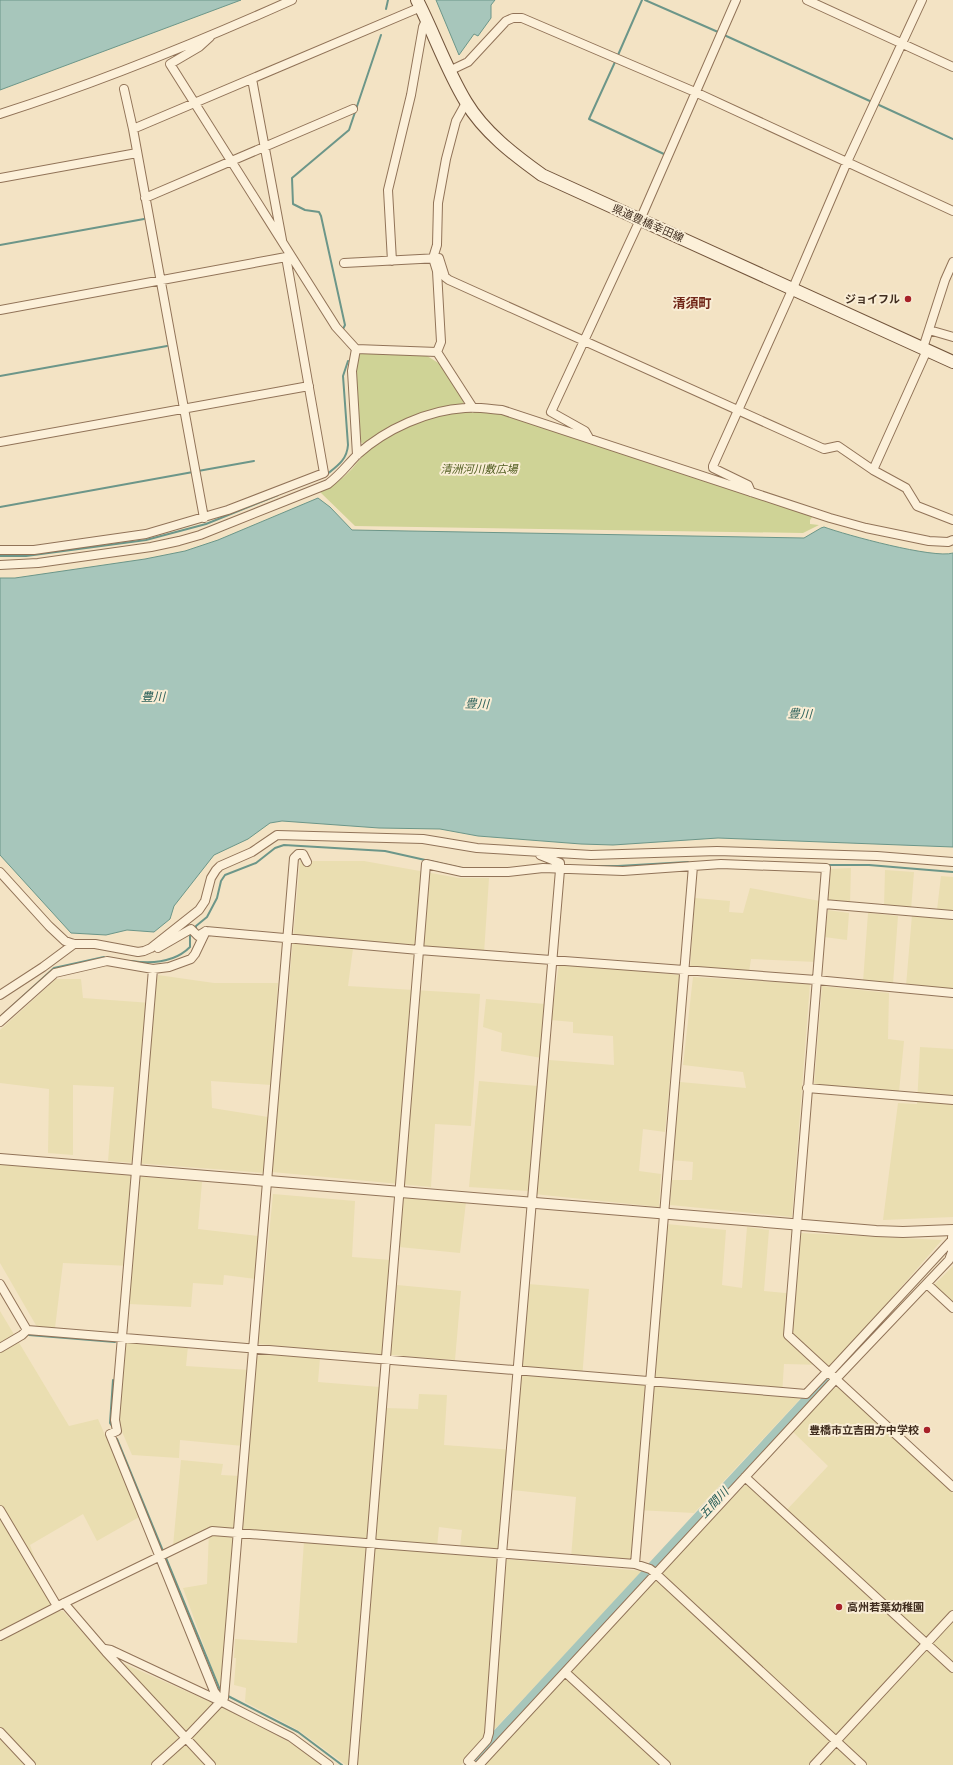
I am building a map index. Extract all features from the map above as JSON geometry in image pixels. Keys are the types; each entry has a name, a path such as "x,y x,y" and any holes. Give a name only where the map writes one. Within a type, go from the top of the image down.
{"main road":[{"name":"県道豊橋幸田線","path":"419,4 449,71 466,103 492,133 542,175 953,362"}],"street":[{"path":"0,114 152,60 210,37 292,0"},
{"path":"589,438 585,431 551,412 640,220 736,0"},
{"path":"807,0 953,67"},
{"path":"751,492 748,485 713,468 712,466 922,0"},
{"path":"133,129 252,79 419,4"},
{"path":"449,71 468,62 506,21 513,18 522,18 695,92 953,211"},
{"path":"392,260 388,190 411,95 423,27 426,20"},
{"path":"210,37 199,47 170,64 193,104 283,245 288,257 336,327 356,349 437,352"},
{"path":"252,79 283,245"},
{"path":"124,89 133,129 204,518"},
{"path":"437,352 441,342 437,271 433,258 437,245 438,203 446,159 456,121 466,103"},
{"path":"145,198 353,109"},
{"path":"0,178 137,153"},
{"path":"0,310 288,257"},
{"path":"0,550 34,550 128,538 146,534 204,518 324,473 308,386 288,257"},
{"path":"344,263 439,258 445,277 449,280 824,449 838,446 873,470 906,488 917,506 953,520"},
{"path":"873,470 925,349 929,330 945,280 953,262"},
{"path":"929,330 953,337"},
{"path":"356,349 352,371 358,455"},
{"path":"437,352 473,408"},
{"path":"0,442 184,407 308,386"},
{"path":"0,565 38,563 121,552 151,547 200,535 328,484 358,455 391,431 405,424 444,411 473,408 502,410 751,492 866,528 929,541 948,542 953,540"},
{"path":"144,951 164,938 199,910 205,901 211,878 220,866 252,852 277,835 423,839 477,848 591,855 725,851 877,856 953,862"},
{"path":"539,851 540,855 560,866"},
{"path":"156,1765 186,1738 222,1702 224,1698 294,858 298,854 303,854 307,862"},
{"path":"353,1765 426,864 462,872 508,872 560,866 623,871 720,864 826,868 788,1336 953,1488"},
{"path":"473,1765 468,1761 487,1740 489,1733 502,1554 560,866"},
{"path":"635,1564 693,866"},
{"path":"0,872 49,926 65,941 74,944 95,944 131,951 152,951 194,932 198,936 206,931 288,937 419,950 816,980 953,993"},
{"path":"824,904 953,915"},
{"path":"0,1022 56,973 107,961 153,969 169,967 191,959 206,931"},
{"path":"2,992 44,967 74,944"},
{"path":"153,969 121,1337 115,1420 117,1431 110,1434 214,1691 222,1702"},
{"path":"807,1088 953,1100"},
{"path":"0,1159 896,1232 952,1233"},
{"path":"479,1765 565,1672 653,1571 746,1477 831,1376 949,1260 952,1252 952,1233"},
{"path":"831,1376 830,1372 952,1233"},
{"path":"0,1284 27,1330"},
{"path":"926,1284 953,1308"},
{"path":"0,1348 22,1335 27,1330 806,1394 831,1376"},
{"path":"746,1477 953,1668"},
{"path":"0,1510 61,1605 105,1649 106,1652 211,1765"},
{"path":"0,1636 212,1531 635,1564 653,1571 862,1765"},
{"path":"814,1765 953,1615"},
{"path":"105,1649 222,1702 291,1737 329,1765"},
{"path":"565,1672 666,1765"},
{"path":"0,1732 31,1765"}],"shaded area":[{"path":"300,861 364,861 459,878 489,878 484,953 354,941 348,986 480,994 471,1126 435,1124 431,1187 272,1172"},
{"path":"851,868 850,904 827,902 830,869"},
{"path":"885,870 914,872 911,910 884,907"},
{"path":"941,876 953,877 953,912 937,910"},
{"path":"750,888 820,901 816,962 751,959 749,972 690,968 695,898 730,901 729,912 743,913"},
{"path":"828,910 849,913 847,940 824,937"},
{"path":"868,913 898,916 893,984 863,982"},
{"path":"912,915 953,919 953,989 906,986"},
{"path":"559,964 680,975 665,1132 643,1129 639,1171 661,1174 659,1207 534,1194 549,1060 614,1065 613,1036 573,1033 573,1022 551,1020"},
{"path":"158,975 214,983 278,983 271,1085 211,1081 212,1108 268,1117 265,1173 108,1161 114,1087 73,1085 73,1155 48,1153 49,1089 0,1083 0,1030 56,979 81,979 83,998 151,1003"},
{"path":"693,977 810,984 792,1217 670,1205 672,1180 692,1180 693,1162 672,1160 680,1082 746,1088 743,1072 683,1065"},
{"path":"822,986 889,993 888,1039 904,1041 899,1092 814,1086"},
{"path":"486,999 545,1004 542,1058 501,1051 502,1033 483,1027"},
{"path":"920,1047 953,1049 953,1217 883,1220 898,1103 917,1104"},
{"path":"479,1081 538,1086 528,1191 469,1187"},
{"path":"0,1164 202,1182 198,1229 258,1236 256,1279 224,1275 223,1285 193,1283 191,1307 129,1304 130,1266 63,1263 55,1328 37,1327 0,1263"},
{"path":"273,1194 355,1201 352,1257 391,1260 382,1355 258,1344"},
{"path":"404,1197 466,1202 460,1253 399,1247"},
{"path":"667,1224 726,1230 722,1285 742,1288 747,1227 769,1230 764,1291 796,1294 801,1233 942,1240 829,1370 824,1365 784,1364 782,1395 801,1398 694,1513 637,1510 632,1558 629,1562 571,1558 576,1497 504,1489 501,1549 460,1547 462,1530 439,1527 437,1547 376,1542 374,1539 385,1408 418,1409 419,1394 447,1395 444,1445 515,1450 528,1284 589,1289 582,1379 653,1385"},
{"path":"953,1266 953,1305 933,1286"},
{"path":"397,1285 461,1291 455,1360 391,1355"},
{"path":"0,1311 69,1426 98,1419 141,1516 97,1541 83,1514 30,1545 52,1606 0,1632"},
{"path":"125,1341 188,1346 186,1366 250,1370 243,1446 180,1440 179,1458 132,1455 120,1427 118,1418"},
{"path":"263,1354 320,1358 318,1382 380,1387 368,1540 242,1529 256,1357"},
{"path":"839,1387 953,1493 953,1765 480,1765 655,1578 746,1484 781,1516 828,1466 792,1431 830,1389"},
{"path":"181,1460 223,1464 221,1475 241,1476 223,1684 218,1685 183,1588 207,1584 209,1530 173,1546"},
{"path":"304,1541 643,1571 461,1765 346,1765 298,1730 245,1702 246,1688 234,1685 236,1658 234,1658 235,1639 297,1643"},
{"path":"59,1611 63,1611 102,1654 224,1708 293,1744 321,1765 0,1765 0,1641"}],"green space":[{"path":"359,353 424,354 440,364 464,401 462,406 444,409 367,444 363,444 361,442 355,372"},
{"name":"清洲河川敷広場","path":"457,411 495,411 813,516 810,520 810,524 819,525 803,533 355,526 319,491 344,477 368,450 390,434 434,417"}],"water":[{"path":"0,0 241,0 0,90"},
{"path":"436,0 495,0 491,5 491,18 478,36 474,34 459,55"},
{"name":"豊川","path":"318,498 330,507 352,530 804,538 824,527 910,550 928,553 953,553 953,847 718,838 613,845 581,844 478,836 440,829 379,828 282,821 270,823 248,839 214,855 174,906 170,919 154,932 127,930 106,935 71,933 0,855 0,578 15,578 145,559 185,551 218,540"}],"waterway":[{"path":"386,9 388,0"},
{"path":"618,55 642,0"},
{"path":"645,0 718,32"},
{"path":"343,329 345,325 321,216 319,212 305,210 293,204 292,178 349,130 381,35"},
{"path":"724,35 872,102"},
{"path":"615,62 589,119 666,155"},
{"path":"879,105 953,139"},
{"path":"0,245 144,219"},
{"path":"0,376 167,346"},
{"path":"326,475 344,459 348,445 343,376 348,361"},
{"path":"198,471 254,461"},
{"path":"0,507 193,472"},
{"path":"0,556 26,556 146,540 206,524 278,495"},
{"path":"196,930 196,926 207,917 217,898 221,881 225,875 256,863 275,848 284,845 385,851 461,868 476,868"},
{"path":"591,866 688,862"},
{"path":"826,865 869,865 953,872"},
{"path":"131,961 155,962 177,956 190,947 190,936 193,933"},
{"path":"0,1017 54,968 104,957"},
{"path":"29,1335 115,1342"},
{"name":"五間川","path":"471,1765 841,1365"},
{"path":"112,1426 110,1423 113,1380"},
{"path":"117,1439 163,1551"},
{"path":"166,1558 220,1690"},
{"path":"228,1696 298,1732 342,1765"}],"place":[{"name":"ジョイフル","path":"908,299"},
{"name":"豊橋市立吉田方中学校","path":"927,1430"},
{"name":"高州若葉幼稚園","path":"839,1607"}],"district":[{"name":"清須町","path":"692,303"}]}
